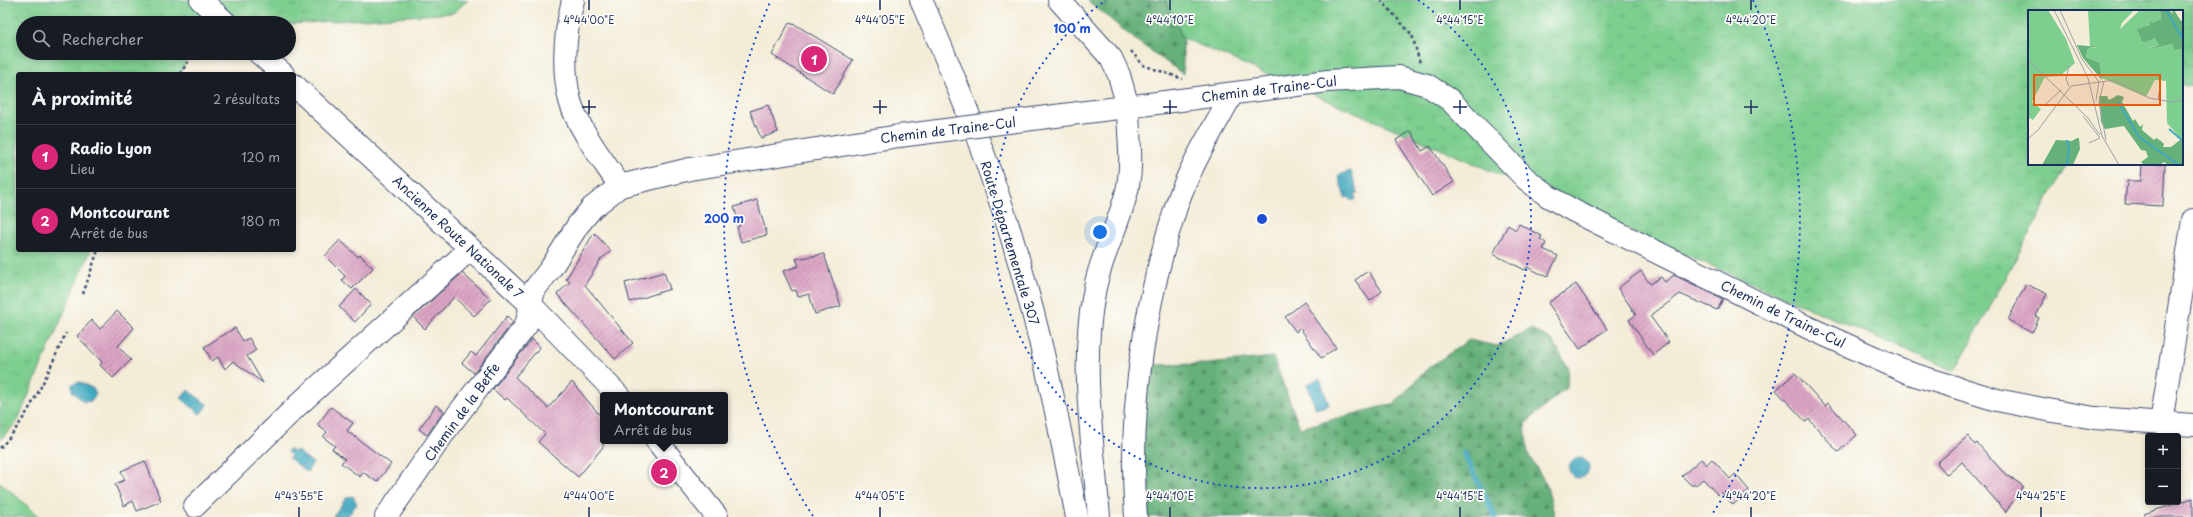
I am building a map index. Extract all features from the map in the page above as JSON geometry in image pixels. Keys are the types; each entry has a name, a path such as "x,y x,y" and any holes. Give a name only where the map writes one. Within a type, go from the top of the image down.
{"street":[{"path":"201,0 218,16"},
{"path":"573,0 567,24 565,69 570,102 588,137 620,186"},
{"name":"Route Départementale 307","path":"921,0 963,97 1024,279 1048,375 1077,517"},
{"path":"1058,0 1111,58 1119,75 1128,107 1132,159 1128,187 1094,292 1088,344 1090,418 1099,517"},
{"path":"267,60 280,72"},
{"name":"Chemin de Traine-Cul","path":"530,304 534,290 552,268 578,225 592,208 620,186 690,170 899,136 1328,81 1373,77 1399,77 1427,84 1450,100 1515,169 1548,196 1690,270 1807,327 1909,373 1997,400 2095,418 2193,425"},
{"name":"Ancienne Route Nationale 7","path":"296,87 530,304 615,392"},
{"path":"1136,517 1133,468 1134,416 1144,340 1158,270 1177,204 1232,94"},
{"path":"2161,423 2193,220"},
{"path":"195,506 298,405 470,249"},
{"name":"Chemin de la Beffe","path":"386,517 448,427 526,326 530,304"},
{"path":"659,444 717,517"}],"path":[{"path":"1380,0 1412,35 1427,84"},
{"path":"1128,47 1143,64 1190,82"},
{"path":"181,72 189,60"},
{"path":"83,294 91,265 97,252"},
{"path":"0,448 11,436 32,406 66,333"}],"green space":[{"path":"0,0 468,0 453,13 296,24 296,16 16,16 16,60 187,60 181,72 16,72 16,252 90,252 17,422 0,440"},
{"path":"1087,0 1165,0 1183,38 1183,74 1138,42"},
{"path":"1165,0 2193,0 2193,87 2183,85 2183,10 2028,10 2028,165 2066,165 1955,371 1183,38"},
{"path":"1531,329 1552,340 1568,367 1567,387 1525,424 1528,454 1546,483 1555,517 1136,517 1141,365 1208,364 1273,357 1300,428 1395,403 1428,368 1469,340 1497,346"},
{"path":"0,482 40,517 0,517"}],"water":[{"path":"1351,171 1358,194 1355,195 1356,199 1353,201 1348,197 1345,198 1338,175"},
{"path":"1320,379 1329,405 1316,409 1307,384"},
{"path":"80,382 94,389 96,394 92,401 84,402 72,391 72,384"},
{"path":"188,390 208,405 200,414 181,398"},
{"path":"289,449 294,453 296,450 313,463 307,472 289,458 291,456 287,452"},
{"path":"1575,458 1583,458 1589,464 1589,472 1583,478 1575,478 1569,472 1569,464"},
{"path":"353,496 357,504 347,517 333,516 347,497"}],"building":[{"path":"789,23 796,25 853,60 833,94 772,55"},
{"path":"768,105 778,132 761,138 750,111"},
{"path":"1411,131 1422,151 1430,146 1454,182 1432,196 1396,140"},
{"path":"2142,165 2165,165 2163,206 2125,204 2127,181 2141,181"},
{"path":"757,200 767,235 741,242 737,227 740,226 734,207"},
{"path":"1519,224 1542,236 1540,239 1546,243 1543,249 1558,256 1547,277 1527,267 1525,270 1493,254 1508,225 1516,230"},
{"path":"594,233 611,251 601,259 585,285 633,343 615,359 557,294 570,282 566,279"},
{"path":"340,240 358,257 360,255 373,268 352,289 342,280 345,276 325,256"},
{"path":"824,254 841,306 815,314 809,294 798,297 796,290 792,291 783,271 799,266 796,259"},
{"path":"1368,271 1382,291 1370,301 1355,280"},
{"path":"1641,271 1650,284 1661,277 1665,282 1674,275 1723,299 1717,310 1680,294 1650,316 1669,342 1653,355 1629,320 1636,315 1618,288"},
{"path":"664,272 670,289 630,302 625,283"},
{"path":"462,273 491,299 474,316 454,297 425,329 413,317"},
{"path":"1576,284 1607,329 1580,349 1548,303"},
{"path":"2026,284 2047,294 2036,316 2039,318 2032,333 2008,320"},
{"path":"356,289 371,304 355,322 339,307"},
{"path":"1304,302 1336,348 1321,358 1300,328 1296,332 1285,317"},
{"path":"117,311 134,328 118,346 131,360 113,378 100,365 102,362 77,336 92,320 100,329"},
{"path":"507,316 513,322 474,373 462,363 471,352 476,356"},
{"path":"235,328 243,341 249,338 256,350 247,356 263,383 233,361 225,369 218,357 212,361 204,347"},
{"path":"532,339 540,347 515,377 548,408 572,382 600,415 600,444 603,444 603,447 578,477 538,442 545,434 507,398 505,400 493,389"},
{"path":"1795,373 1825,406 1828,403 1857,435 1838,452 1809,419 1806,422 1776,390"},
{"path":"436,405 444,411 427,435 419,429"},
{"path":"331,407 353,423 347,431 391,464 377,482 363,472 360,477 341,463 345,459 332,449 335,446 323,437 327,432 317,425"},
{"path":"1968,436 1975,445 1977,443 2003,472 2023,486 2006,512 1962,462 1947,475 1937,463"},
{"path":"1701,459 1706,465 1712,459 1730,479 1735,474 1749,490 1733,505 1721,492 1718,495 1703,479 1696,485 1691,485 1682,476"},
{"path":"145,461 161,501 137,511 133,501 124,506 115,484 125,480 121,471"},
{"path":"2193,498 2193,517 2144,517 2144,514 2172,505 2181,505 2181,502"}],"waterway":[{"path":"1464,453 1495,517"}],"place":[{"name":"Radio Lyon","path":"814,59"},
{"name":"Montcourant","path":"664,472"}]}
